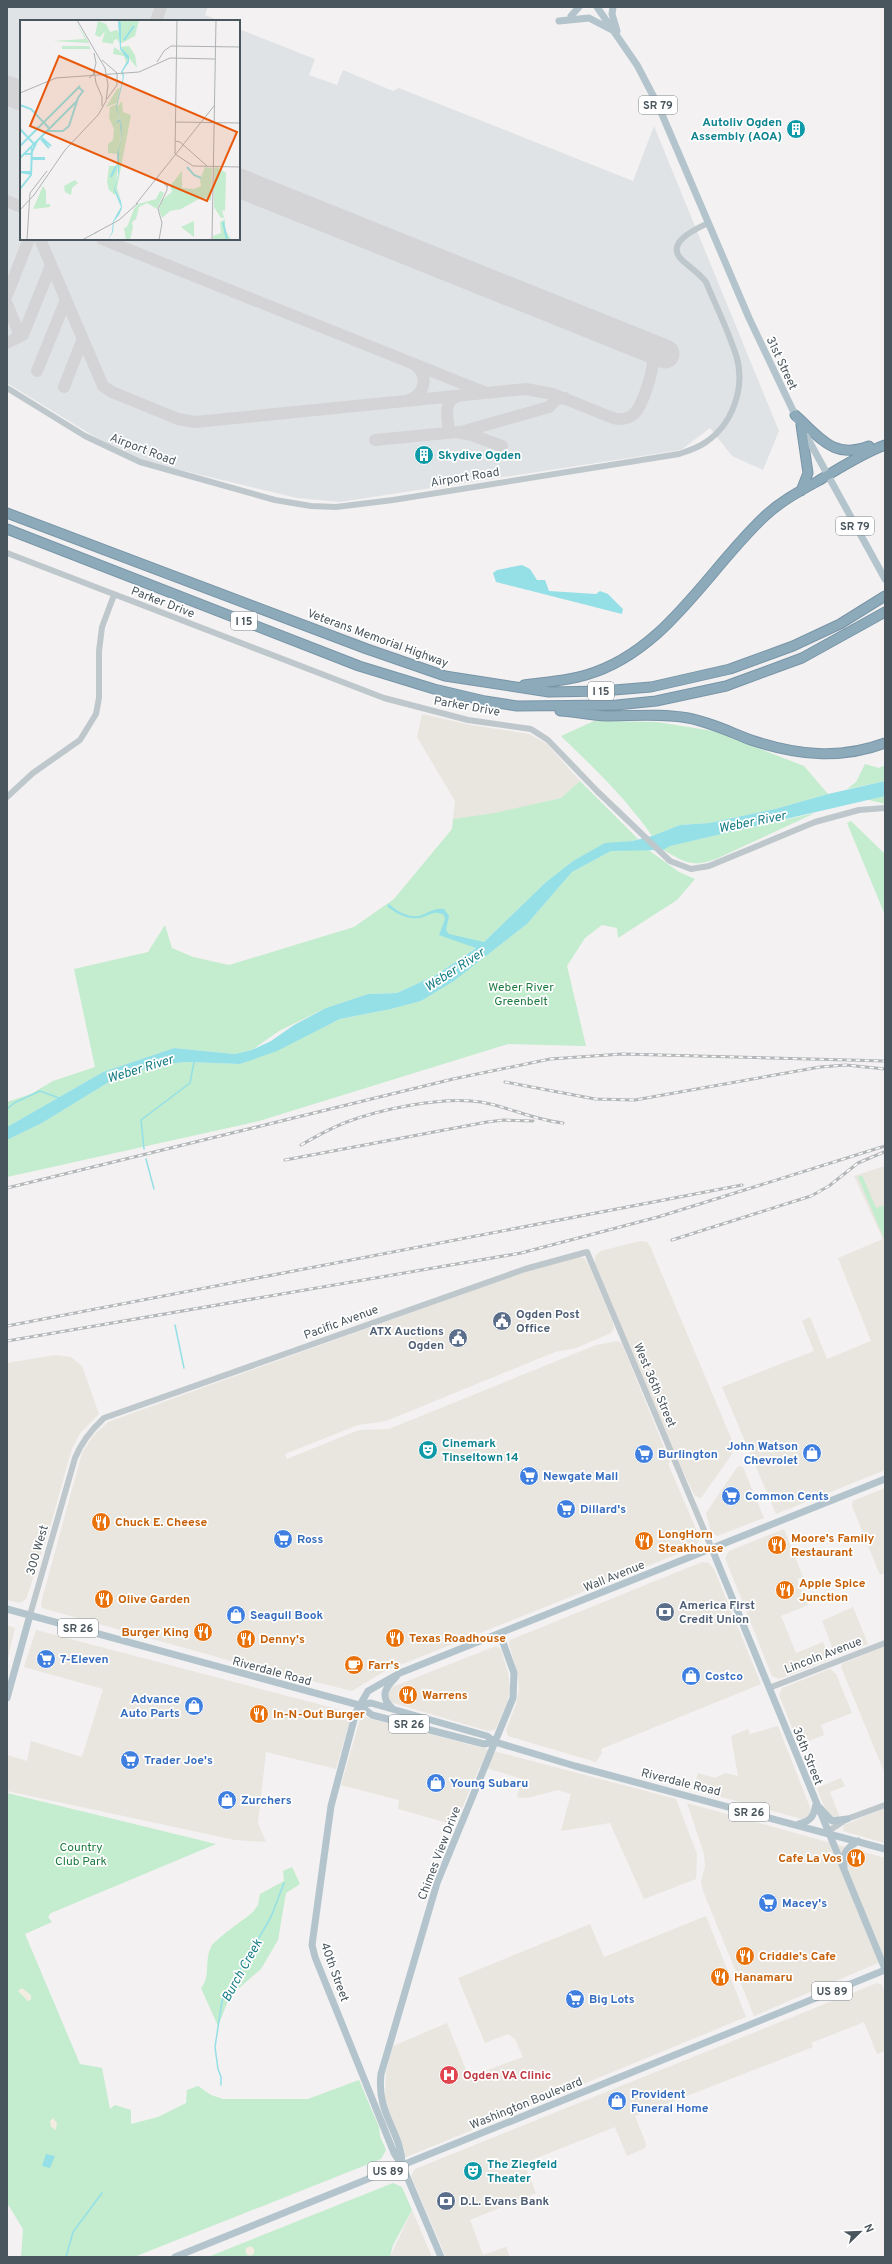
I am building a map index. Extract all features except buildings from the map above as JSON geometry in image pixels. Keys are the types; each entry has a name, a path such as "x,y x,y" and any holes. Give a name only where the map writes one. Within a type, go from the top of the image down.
{"highway":[{"path":"795,415 824,442 840,451 854,451 885,441"},
{"path":"801,425 808,473 801,491"},
{"path":"512,686 569,679 588,675 640,648 668,624 767,514 801,491 869,451 885,445"},
{"name":"Veterans Memorial Highway","path":"7,513 367,649 438,674 549,692 602,691 651,687 692,679 756,661 840,624 885,596"},
{"name":"I 15","path":"7,529 359,666 434,689 485,701 517,706 617,705 656,701 712,689 764,673 802,658 885,612"},
{"path":"517,706 604,716 660,715 686,718 715,725 772,746 802,754 846,753 885,743"}],"main road":[{"path":"571,16 579,7"},
{"name":"SR 79","path":"597,7 617,34"},
{"path":"613,7 612,14 617,34"},
{"path":"558,21 589,18 617,34"},
{"name":"31st Street","path":"617,34 649,85 749,318 795,415 884,578"},
{"name":"Wall Avenue","path":"359,1705 368,1692 400,1674 885,1479"},
{"name":"36th Street","path":"712,1549 885,1970"},
{"name":"SR 26","path":"7,1609 30,1615"},
{"name":"Riverdale Road","path":"30,1615 351,1704 359,1705 371,1703 393,1709 487,1736 495,1742 573,1766 797,1824 885,1849"},
{"name":"300 West","path":"7,1698 30,1615"},
{"name":"Chimes View Drive","path":"383,2108 380,2092 382,2071 434,1890 512,1701 515,1686 514,1674 500,1634"},
{"path":"393,1709 385,1701 384,1694 389,1685 400,1674"},
{"name":"Riverdale Road","path":"359,1705 372,1715 484,1744 495,1742"},
{"name":"40th Street","path":"359,1705 331,1806 312,1945 315,1957 394,2154 402,2166 441,2257"},
{"path":"816,1804 831,1820 847,1819"},
{"path":"797,1824 811,1819 814,1814 816,1804"},
{"path":"845,1873 844,1853 849,1847 858,1841"},
{"name":"Washington Boulevard","path":"175,2257 885,1970"},
{"name":"40th Street","path":"383,2108 402,2154 402,2166"}],"street":[{"name":"Airport Road","path":"7,388 86,436 140,462 275,500 311,506 336,507 393,500 678,454 707,441 720,430 735,403 739,384 736,356 706,282 700,274 681,260 678,253 678,246 681,238 708,224"},
{"name":"Parker Drive","path":"7,553 384,698 468,720 531,729 548,740 659,852 670,861 682,867 700,868 717,863 815,822 859,810 885,808"},
{"path":"7,797 33,773 68,750 80,740 96,714 99,698 99,651 102,627 114,595"},
{"name":"Pacific Avenue","path":"104,1418 530,1268 587,1252"},
{"name":"West 36th Street","path":"587,1252 712,1549"},
{"name":"300 West","path":"30,1615 80,1444 90,1431 104,1418"},
{"name":"Lincoln Avenue","path":"769,1688 885,1643"},
{"path":"827,1832 847,1819 885,1805"}],"shaded area":[{"path":"7,7 208,7 205,15 218,20 20,20 20,240 240,240 240,29 315,59 309,75 337,85 343,70 393,91 399,88 633,181 654,126 779,431 763,470 732,456 710,428 681,450 340,502 297,498 139,460 105,443 7,383"},
{"path":"422,714 471,725 529,734 547,744 580,781 561,798 495,814 453,819 455,801 417,737"},
{"path":"885,1166 885,1470 776,1514 722,1387 814,1351 802,1321 810,1317 827,1359 871,1341 838,1258 883,1239 854,1176"},
{"path":"640,1241 647,1242 650,1246 734,1445 732,1454 701,1498 695,1496 673,1451 595,1264 595,1256 601,1251"},
{"path":"577,1257 584,1258 588,1263 613,1323 614,1328 611,1333 576,1348 555,1352 386,1421 358,1425 285,1454 287,1459 359,1430 389,1429 596,1345 618,1341 622,1344 670,1462 668,1464 700,1538 695,1547 385,1671 352,1691 242,1664 42,1608 41,1603 82,1453 93,1436 108,1422 532,1269"},
{"path":"55,1355 71,1357 82,1366 99,1414 81,1432 72,1448 49,1531 26,1599 20,1603 7,1600 7,1363"},
{"path":"738,1466 743,1467 764,1518 717,1536 711,1532 706,1513"},
{"path":"885,1488 885,1573 880,1575 852,1506 853,1501"},
{"path":"784,1529 803,1577 797,1579 808,1605 781,1616 796,1653 823,1642 829,1657 828,1660 779,1679 772,1676 725,1558 729,1551"},
{"path":"702,1562 709,1563 714,1569 761,1684 601,1749 602,1753 596,1762 508,1736 506,1730 516,1705 519,1689 518,1675 509,1644 510,1640"},
{"path":"853,1607 868,1644 839,1655 835,1654 822,1621"},
{"path":"7,1625 15,1628 7,1662"},
{"path":"36,1630 352,1713 336,1769 266,1752 258,1823 266,1842 235,1840 7,1791 7,1755 27,1761 31,1741 82,1757 103,1689 24,1667"},
{"path":"496,1646 501,1649 508,1673 510,1687 507,1704 495,1730 488,1731 390,1702 386,1694 392,1687"},
{"path":"885,1646 885,1774 841,1667 842,1664"},
{"path":"830,1669 836,1674 852,1713 821,1725 824,1735 799,1745 779,1695 782,1688"},
{"path":"361,1716 676,1799 697,1854 696,1879 644,1899 610,1823 561,1831 571,1794 558,1790 527,1798 517,1797 522,1779 480,1766 455,1825 398,1809 399,1800 341,1785"},
{"path":"778,1726 811,1810 811,1813 805,1820 693,1789 698,1773 715,1778 726,1773 738,1776 731,1736 748,1729 750,1734"},
{"path":"841,1778 845,1786 830,1792 840,1818 835,1820 827,1814 817,1788"},
{"path":"687,1803 885,1858 885,1960 754,2016 703,1891 701,1882 705,1867 704,1854"},
{"path":"885,1808 885,1843 843,1831 844,1825"},
{"path":"706,1916 746,2017 404,2158 385,2099 386,2072 393,2046 447,2023 469,2077 523,2057 515,2039 508,2034 485,2043 458,1978 590,1924 604,1957"},
{"path":"877,1983 882,1985 885,1993 885,2051 877,2054 864,2022 811,2043 813,2047 635,2116 646,2144 645,2148 627,2156 615,2127 524,2163 536,2193 470,2220 483,2255 506,2247 510,2257 446,2257 411,2176 415,2169"},
{"path":"412,2210 432,2257 390,2257"}],"green space":[{"path":"594,721 657,722 713,731 804,766 828,794 775,809 709,823 680,825 652,836 621,796 561,736"},
{"path":"865,764 879,768 885,765 885,781 847,789 856,782"},
{"path":"580,781 638,839 605,844 573,861 546,882 484,942 436,975 397,993 368,994 326,1008 279,1031 252,1050 235,1054 174,1048 103,1072 7,1127 7,1102 31,1094 53,1081 95,1067 74,969 148,952 165,925 172,948 193,957 229,965 354,927 394,899 452,829 453,819 495,813 561,798"},
{"path":"885,796 885,804 865,799"},
{"path":"815,813 707,862 688,862 663,850 669,846"},
{"path":"851,821 885,854 885,915 847,823"},
{"name":"Weber River Greenbelt","path":"647,849 679,872 695,879 677,900 618,938 617,928 602,925 585,938 567,966 586,1046 508,1044 259,1121 7,1177 7,1140 42,1123 109,1082 156,1065 186,1062 240,1064 292,1043 340,1019 391,1009 421,1001 454,981 527,924 572,872 611,851"},
{"path":"862,1175 876,1208 885,1205 885,1241 858,1177"},
{"name":"Country Club Park","path":"7,1793 216,1844 51,1913 48,1917 52,1922 25,1934 80,2064 102,2068 110,2109 115,2105 131,2110 131,2124 158,2117 186,2103 187,2090 198,2086 211,2095 223,2099 308,2099 359,2080 379,2127 380,2136 386,2150 381,2159 134,2257 21,2257 23,2229 7,2203"},
{"path":"292,1867 300,1884 286,1893 278,1940 261,1969 230,1996 218,2026 201,1988 206,1979 208,1958 211,1947 223,1935 253,1912 258,1905 260,1894 284,1881 283,1871"},
{"path":"393,2183 402,2187 412,2210 393,2245 390,2257 208,2257"}],"sand":[{"path":"22,1988 31,1995 31,2000 28,2001 18,1991"},
{"path":"53,2118 57,2123 56,2130 51,2127 50,2121"},
{"path":"250,2246 255,2251 250,2256 245,2251"}],"water":[{"path":"522,565 530,569 537,580 545,580 549,591 596,594 600,591 608,594 623,609 622,614 496,582 493,573 497,570"},
{"name":"Weber River","path":"885,781 885,796 670,846 663,850 611,851 572,872 527,924 454,981 421,1001 391,1009 340,1019 277,1051 240,1064 186,1062 156,1065 109,1082 42,1123 7,1140 7,1127 103,1072 174,1048 235,1054 252,1050 271,1041 294,1025 326,1008 368,994 397,993 436,975 476,948 439,935 445,919 444,915 436,913 418,918 408,917 391,909 387,906 389,904 400,912 413,916 444,909 449,916 446,930 449,934 484,942 546,882 573,861 605,843 632,841 652,836 680,825 709,823 775,809 828,794"},
{"path":"46,2154 55,2156 50,2168 42,2166"}],"waterway":[{"name":"Burch Creek","path":"144,1149 141,1120 190,1083 194,1062"},
{"path":"7,1109 14,1103 40,1091 59,1098"},
{"name":"Burch Creek","path":"146,1159 154,1189"},
{"name":"Burch Creek","path":"175,1325 184,1368"},
{"name":"Burch Creek","path":"221,2085 221,2077 218,2069 215,2047 222,2001 271,1917 284,1883"},
{"name":"Burch Creek","path":"66,2257 73,2232 102,2193"}],"taxiway":[{"path":"156,20 161,7"},
{"path":"7,201 20,207"},
{"path":"7,295 29,240"},
{"path":"40,240 103,386 112,392 178,419 195,422 526,389 553,394 613,418 624,419 632,416 638,409 648,385 653,360 652,354 641,344"},
{"path":"104,240 484,392"},
{"path":"7,343 23,335 50,268 50,263"},
{"path":"37,371 65,302 65,298"},
{"path":"7,304 19,333 15,339"},
{"path":"64,387 82,341 82,337"},
{"path":"408,400 419,394 423,384 422,373 414,364"},
{"path":"449,432 447,416 448,406 453,398 458,396"},
{"path":"461,432 549,407 557,399 565,398"},
{"path":"375,440 457,432 472,435 502,446"}],"runway":[{"path":"7,90 20,96"},
{"path":"240,183 665,354"}],"railway":[{"path":"7,1188 453,1079 550,1059 622,1054 885,1061"},
{"path":"505,1082 595,1099 635,1100 820,1067 846,1065 885,1069"},
{"path":"301,1145 344,1123 375,1113 430,1102 481,1102 542,1119 563,1123"},
{"path":"285,1160 487,1122 504,1120 533,1121"},
{"path":"7,1341 521,1253 658,1217 885,1146"},
{"path":"672,1240 811,1196 829,1186 858,1163 884,1152"},
{"path":"7,1326 742,1185"}],"place":[{"name":"Autoliv Ogden Assembly (AOA)","path":"796,129"},
{"name":"Skydive Ogden","path":"424,455"},
{"name":"Ogden Post Office","path":"502,1321"},
{"name":"ATX Auctions Ogden","path":"458,1338"},
{"name":"Cinemark Tinseltown 14","path":"428,1450"},
{"name":"John Watson Chevrolet","path":"812,1453"},
{"name":"Burlington","path":"644,1454"},
{"name":"Newgate Mall","path":"529,1476"},
{"name":"Common Cents","path":"731,1496"},
{"name":"Dillard's","path":"566,1509"},
{"name":"Chuck E. Cheese","path":"101,1522"},
{"name":"Ross","path":"283,1539"},
{"name":"LongHorn Steakhouse","path":"644,1541"},
{"name":"Moore's Family Restaurant","path":"777,1545"},
{"name":"Apple Spice Junction","path":"785,1590"},
{"name":"Olive Garden","path":"104,1599"},
{"name":"America First Credit Union","path":"665,1612"},
{"name":"Seagull Book","path":"236,1615"},
{"name":"Burger King","path":"203,1632"},
{"name":"Texas Roadhouse","path":"395,1638"},
{"name":"Denny's","path":"246,1639"},
{"name":"7-Eleven","path":"46,1659"},
{"name":"Farr's","path":"354,1665"},
{"name":"Costco","path":"691,1676"},
{"name":"Warrens","path":"408,1695"},
{"name":"Advance Auto Parts","path":"194,1706"},
{"name":"In-N-Out Burger","path":"259,1714"},
{"name":"Trader Joe's","path":"130,1760"},
{"name":"Young Subaru","path":"436,1783"},
{"name":"Zurchers","path":"227,1800"},
{"name":"Cafe La Vos","path":"856,1858"},
{"name":"Macey's","path":"768,1903"},
{"name":"Criddle's Cafe","path":"745,1956"},
{"name":"Hanamaru","path":"720,1977"},
{"name":"Big Lots","path":"575,1999"},
{"name":"Ogden VA Clinic","path":"449,2075"},
{"name":"Provident Funeral Home","path":"617,2101"},
{"name":"The Ziegfeld Theater","path":"473,2171"},
{"name":"D.L. Evans Bank","path":"446,2201"}]}
